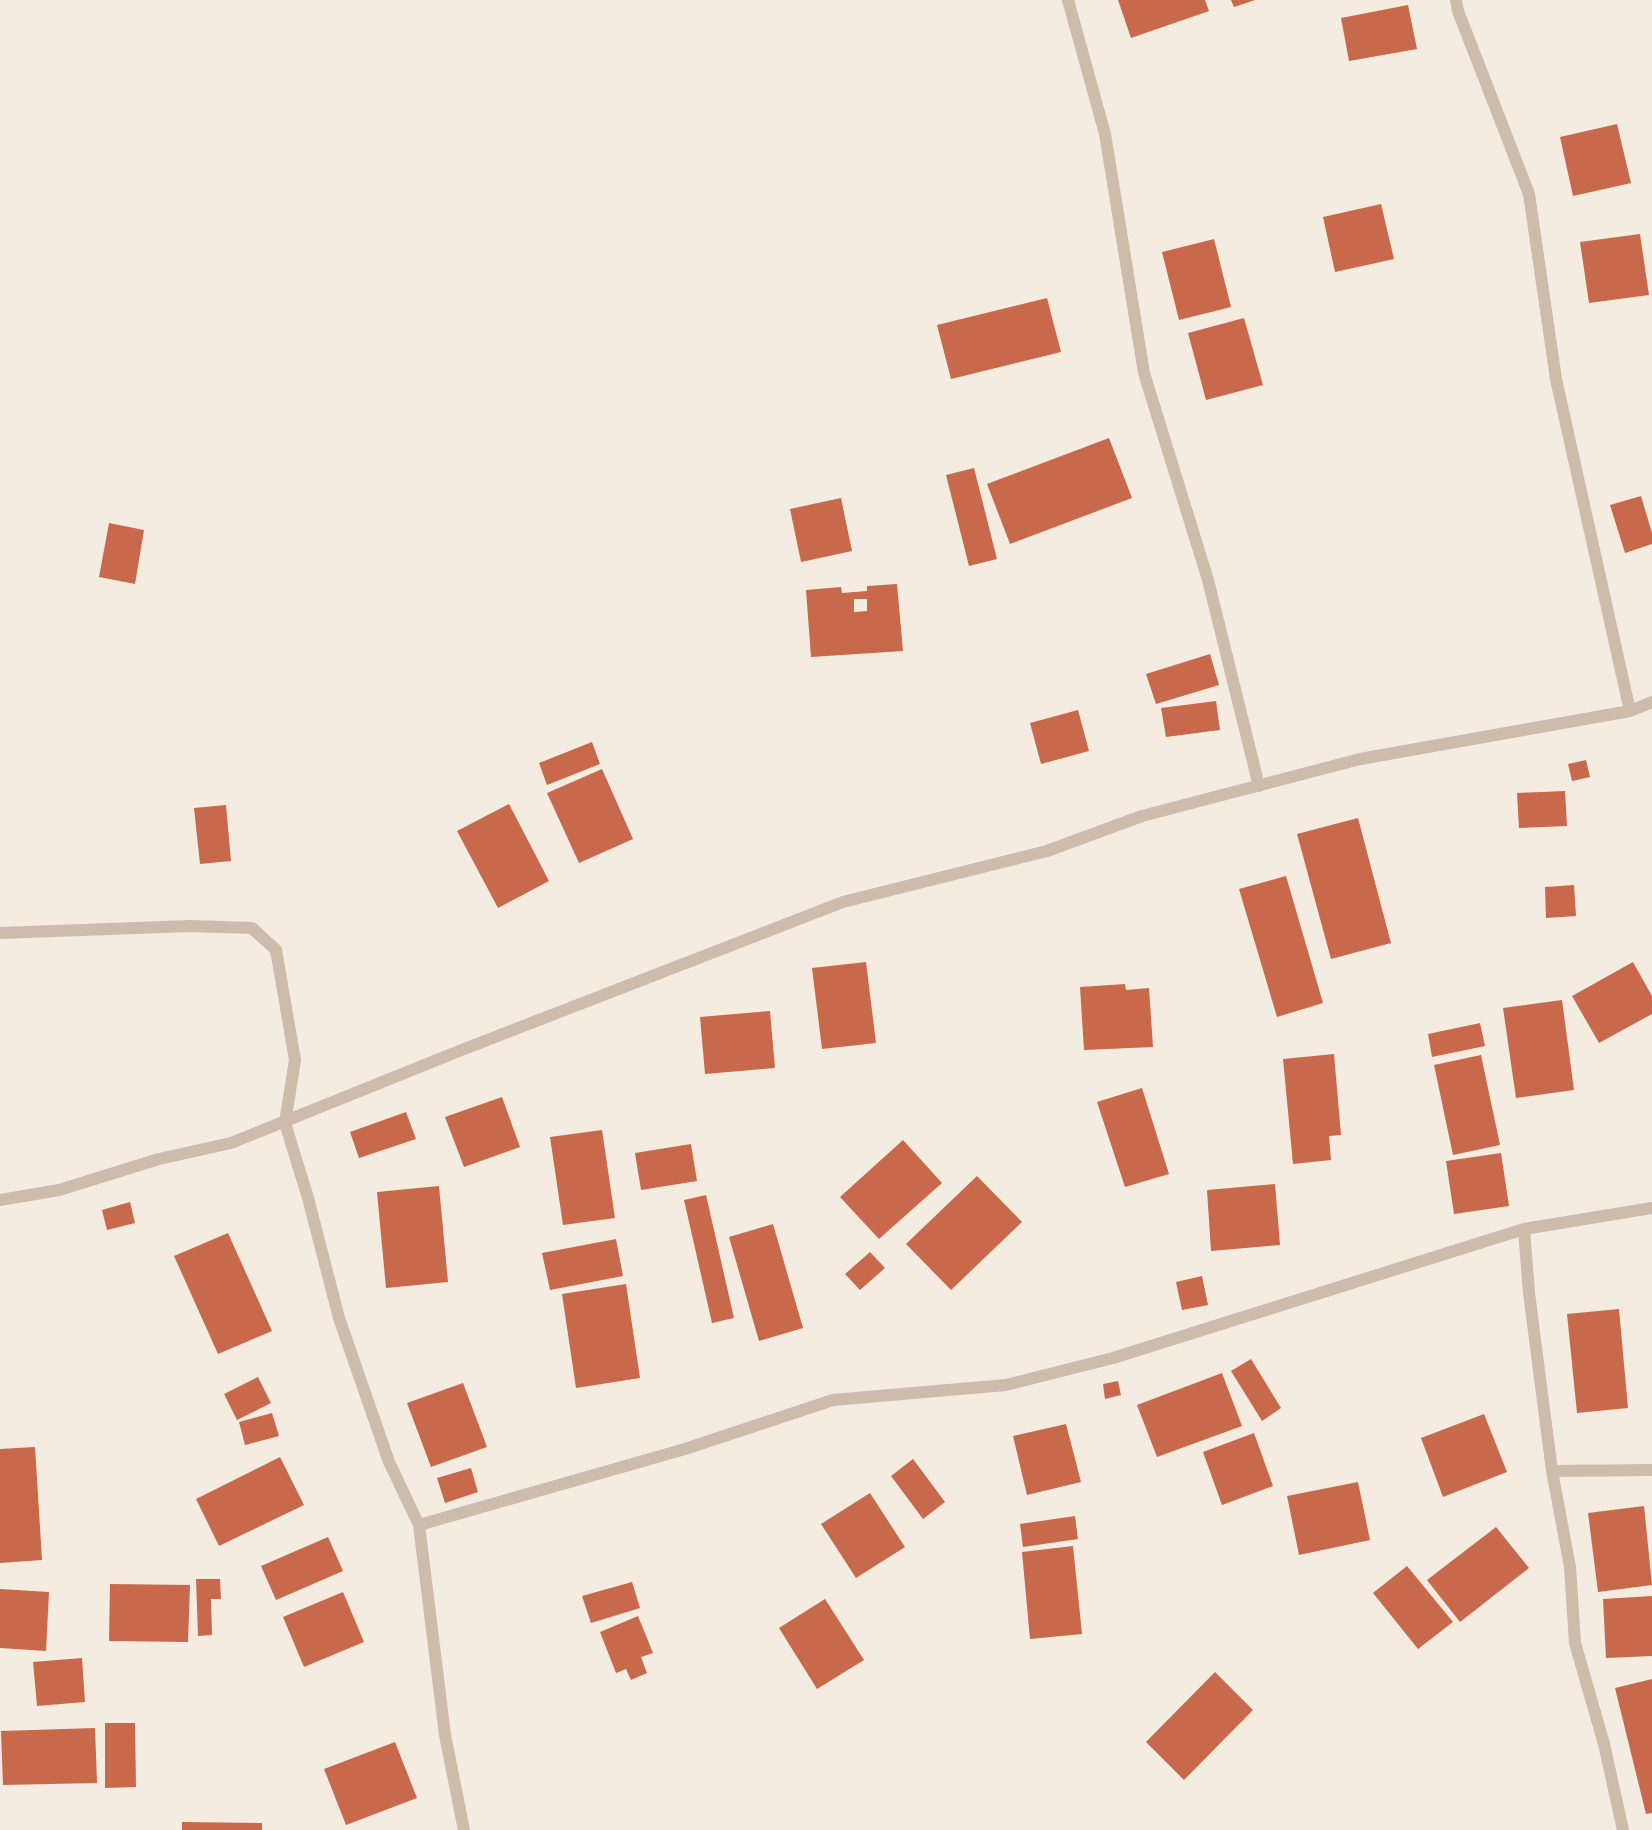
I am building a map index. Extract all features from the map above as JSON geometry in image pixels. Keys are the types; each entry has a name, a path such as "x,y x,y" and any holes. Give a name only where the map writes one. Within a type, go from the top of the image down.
{"street":[{"path":"1068,0 1105,134 1144,373 1208,580 1259,786"},
{"path":"1456,0 1458,12 1529,194 1556,379 1630,711"},
{"path":"0,1200 59,1190 159,1159 231,1143 285,1123 458,1051 843,902 1048,851 1142,816 1360,760 1630,711 1652,702"},
{"path":"0,933 190,926 252,928 276,950 294,1060 285,1123 308,1198 339,1318 389,1462 420,1525 445,1735 464,1830"},
{"path":"420,1525 685,1449 832,1400 1006,1385 1113,1358 1524,1229 1652,1208"},
{"path":"1524,1229 1529,1293 1552,1471 1570,1567 1575,1643 1604,1744 1623,1830"},
{"path":"1552,1471 1652,1470"}],"building":[{"path":"1118,0 1205,0 1209,11 1131,38"},
{"path":"1231,0 1255,0 1234,7"},
{"path":"1408,5 1417,49 1349,61 1341,18"},
{"path":"1617,124 1631,183 1573,196 1560,137"},
{"path":"1381,204 1394,259 1335,272 1323,217"},
{"path":"1640,234 1649,295 1589,303 1580,242"},
{"path":"1214,239 1231,307 1179,320 1162,252"},
{"path":"1047,298 1061,352 951,379 937,325"},
{"path":"1244,318 1263,385 1206,400 1188,333"},
{"path":"1109,438 1132,498 1010,544 987,484"},
{"path":"974,468 997,559 969,566 946,475"},
{"path":"1641,496 1652,533 1652,544 1625,553 1610,505"},
{"path":"841,498 852,551 801,562 790,509"},
{"path":"109,523 144,530 135,584 99,577"},
{"path":"897,584 903,651 811,657 806,590 841,587 842,593 867,591 867,586","holes":["854,599 867,599 867,611 854,612"]},
{"path":"1210,654 1219,685 1156,704 1146,674"},
{"path":"1216,701 1220,730 1166,737 1161,708"},
{"path":"1078,710 1089,751 1041,764 1030,723"},
{"path":"592,742 600,764 547,785 539,763"},
{"path":"1586,760 1590,777 1572,781 1568,764"},
{"path":"602,769 633,839 579,863 547,793"},
{"path":"1565,791 1567,826 1519,828 1517,793"},
{"path":"509,804 549,881 498,908 457,831"},
{"path":"226,805 231,861 200,864 194,808"},
{"path":"1358,818 1391,943 1331,959 1297,834"},
{"path":"1286,876 1323,1003 1277,1017 1239,889"},
{"path":"1574,885 1576,916 1546,918 1545,887"},
{"path":"866,962 876,1043 822,1049 812,968"},
{"path":"1633,962 1652,996 1652,1014 1599,1043 1572,996"},
{"path":"1125,984 1126,990 1149,988 1153,1047 1084,1050 1080,987"},
{"path":"1562,1000 1574,1090 1516,1098 1503,1008"},
{"path":"770,1011 775,1068 705,1074 700,1017"},
{"path":"1480,1023 1485,1046 1432,1057 1428,1034"},
{"path":"1334,1054 1341,1135 1329,1136 1331,1160 1293,1164 1283,1059"},
{"path":"1481,1055 1500,1145 1453,1155 1434,1065"},
{"path":"1142,1088 1169,1174 1125,1187 1097,1102"},
{"path":"502,1097 520,1147 464,1167 445,1117"},
{"path":"406,1112 416,1139 359,1158 350,1132"},
{"path":"602,1130 615,1218 563,1225 550,1137"},
{"path":"903,1140 942,1183 879,1239 840,1197"},
{"path":"691,1144 697,1181 641,1190 635,1153"},
{"path":"1501,1153 1509,1206 1454,1214 1446,1161"},
{"path":"977,1176 1022,1222 951,1290 906,1244"},
{"path":"1275,1184 1280,1245 1211,1251 1207,1190"},
{"path":"439,1186 448,1282 386,1288 377,1192"},
{"path":"706,1195 734,1318 712,1323 684,1200"},
{"path":"130,1202 135,1223 107,1230 102,1210"},
{"path":"773,1224 803,1328 759,1341 729,1237"},
{"path":"228,1233 272,1331 218,1354 174,1256"},
{"path":"616,1239 623,1276 550,1290 542,1253"},
{"path":"870,1252 885,1268 860,1290 845,1274"},
{"path":"1202,1276 1208,1305 1182,1310 1176,1282"},
{"path":"626,1284 640,1378 576,1388 562,1294"},
{"path":"1619,1309 1628,1408 1577,1413 1567,1314"},
{"path":"1251,1359 1281,1408 1262,1421 1231,1371"},
{"path":"1222,1373 1242,1426 1157,1457 1137,1405"},
{"path":"258,1377 271,1403 237,1420 224,1394"},
{"path":"1118,1381 1121,1395 1105,1399 1103,1384"},
{"path":"463,1383 487,1447 431,1467 407,1403"},
{"path":"272,1413 279,1436 245,1445 239,1422"},
{"path":"1484,1414 1507,1472 1443,1497 1421,1438"},
{"path":"1066,1424 1081,1482 1027,1495 1013,1436"},
{"path":"1254,1433 1273,1486 1222,1505 1203,1452"},
{"path":"35,1447 42,1560 0,1563 0,1449"},
{"path":"280,1457 304,1505 219,1546 196,1499"},
{"path":"913,1459 945,1502 923,1519 891,1476"},
{"path":"471,1468 478,1492 445,1503 437,1478"},
{"path":"1358,1482 1370,1540 1299,1555 1287,1496"},
{"path":"870,1493 905,1547 856,1578 821,1524"},
{"path":"1644,1506 1652,1585 1598,1592 1588,1513"},
{"path":"1075,1516 1078,1539 1023,1547 1020,1524"},
{"path":"1496,1527 1529,1568 1460,1622 1427,1580"},
{"path":"328,1537 343,1571 276,1600 261,1566"},
{"path":"1073,1546 1082,1634 1030,1639 1022,1552"},
{"path":"1407,1566 1453,1622 1418,1649 1373,1593"},
{"path":"196,1579 220,1579 221,1599 211,1599 212,1635 198,1636"},
{"path":"632,1582 640,1608 591,1623 582,1596"},
{"path":"110,1584 190,1585 188,1642 109,1641"},
{"path":"0,1589 49,1592 46,1651 0,1648"},
{"path":"343,1592 364,1642 304,1667 283,1617"},
{"path":"1652,1596 1652,1656 1606,1658 1603,1599"},
{"path":"825,1599 864,1660 817,1689 779,1628"},
{"path":"638,1616 653,1653 641,1657 647,1673 631,1680 626,1669 616,1673 600,1632"},
{"path":"82,1658 85,1702 37,1706 33,1662"},
{"path":"1215,1672 1253,1710 1184,1780 1146,1742"},
{"path":"1652,1679 1652,1813 1646,1814 1615,1688"},
{"path":"105,1723 135,1723 136,1787 105,1788"},
{"path":"95,1728 97,1783 3,1785 1,1731"},
{"path":"395,1742 417,1798 346,1825 324,1769"},
{"path":"182,1822 262,1823 262,1830 182,1830"}]}
